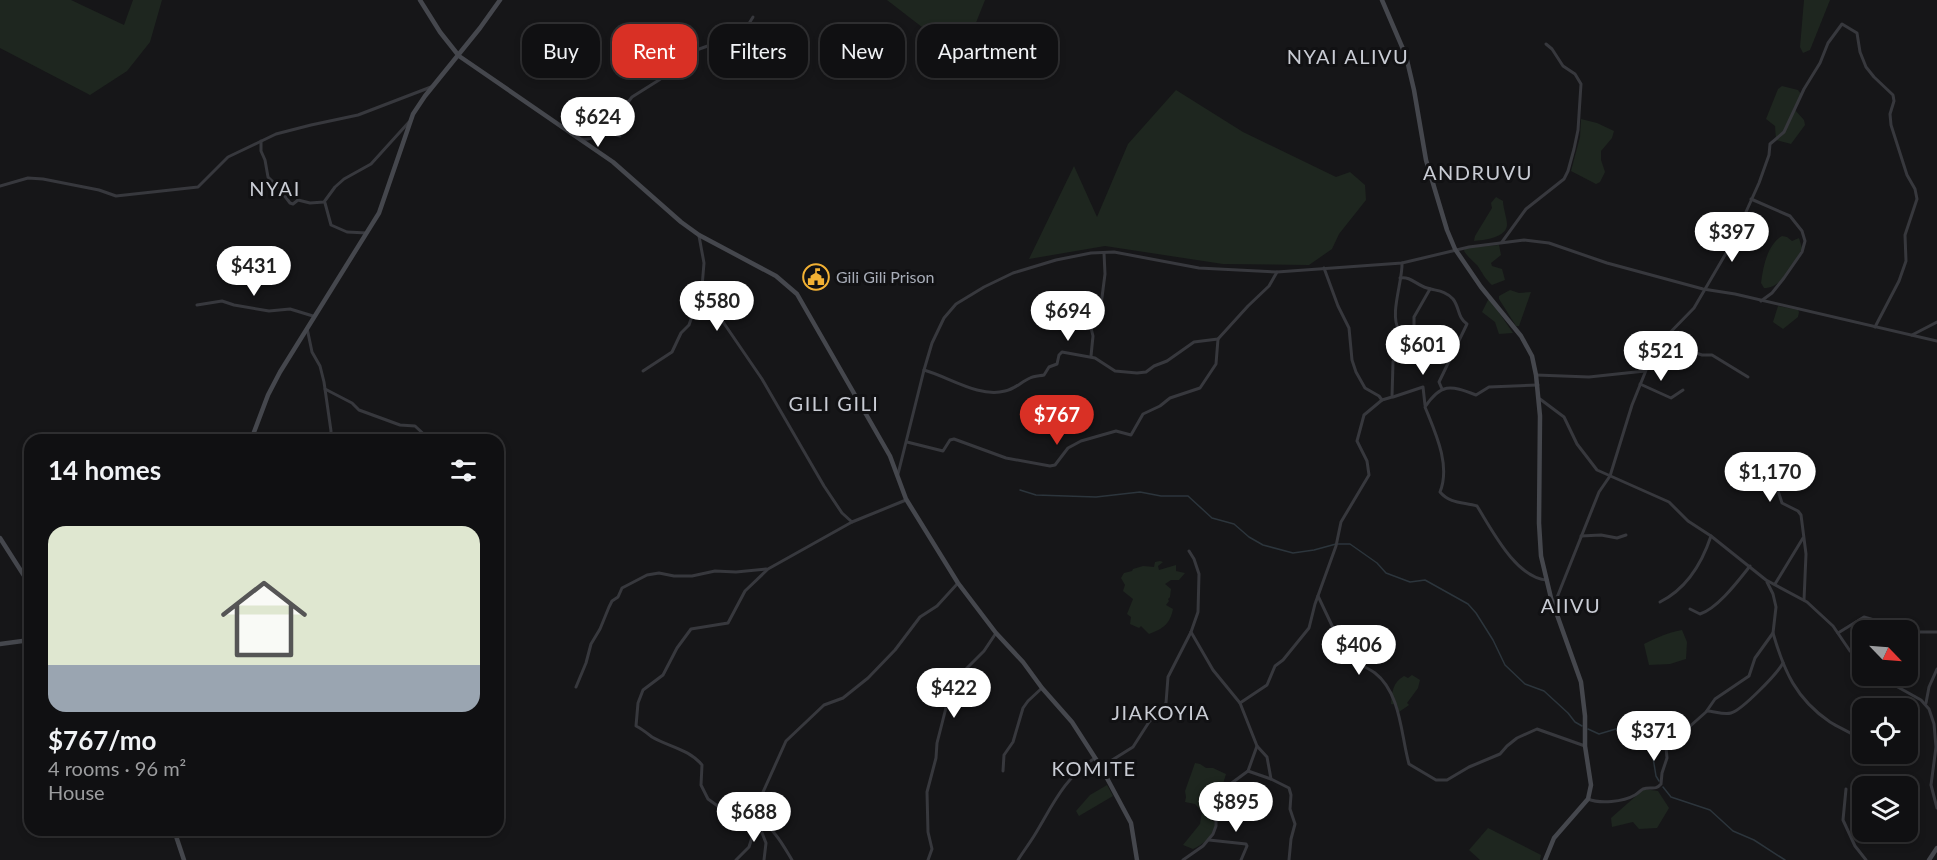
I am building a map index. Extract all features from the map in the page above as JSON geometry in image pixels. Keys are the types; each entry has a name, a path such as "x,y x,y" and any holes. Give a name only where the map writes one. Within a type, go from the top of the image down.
{"street":[{"path":"420,0 440,32 459,56 613,162 699,235 776,276 797,294 890,456 906,500 958,584 996,633 1072,722 1101,766 1131,823 1137,860"},
{"path":"253,434 268,395 313,316 339,279 379,213 409,122 417,106 459,56 500,0"},
{"path":"1382,0 1406,56 1426,160 1447,230 1455,249 1481,288 1521,336 1532,356 1538,385 1541,556 1554,605 1581,682 1585,716 1585,746 1591,785 1588,799 1554,838 1547,859"},
{"path":"580,139 592,139 603,134 632,96 666,74 688,53 733,37 745,30 753,17"},
{"path":"1554,605 1599,492 1610,476 1632,405 1655,348 1691,312 1731,245 1769,155 1770,144 1784,132 1828,43 1842,24 1857,33 1860,52 1866,67 1894,97 1890,114 1892,125 1917,199 1906,231 1906,261 1899,281 1874,327"},
{"path":"1501,242 1526,209 1564,179 1574,149 1578,130 1581,84 1575,74 1563,66 1546,44"},
{"path":"0,186 28,178 44,179 99,190 116,196 200,187 224,161 261,141 294,129 358,116 432,87"},
{"path":"261,141 261,151 268,177 290,204 298,200 310,203 324,202 344,179 371,164 409,122"},
{"path":"603,134 620,136"},
{"path":"1751,199 1791,217 1802,231 1805,241 1802,252 1778,287 1761,301"},
{"path":"324,202 328,207 331,225 347,232 367,233"},
{"path":"1715,226 1731,245"},
{"path":"643,371 672,352 681,333 689,325 702,287 704,263 699,235"},
{"path":"898,474 924,370 938,329 956,304 984,286 1013,273 1056,260 1091,253 1114,252 1199,268 1277,272 1402,263 1455,249 1524,240 1549,243 1591,258 1703,289 1937,341"},
{"path":"1090,357 1093,336 1091,328 1101,305 1105,274 1104,253"},
{"path":"1402,263 1396,324 1419,352"},
{"path":"1324,268 1349,328 1352,360 1356,372 1365,388 1382,400"},
{"path":"907,442 943,451 950,440 954,439 1006,458 1045,466 1055,465 1072,445 1116,431 1129,436 1143,414 1170,398 1200,388 1216,364 1218,339 1269,286 1277,272"},
{"path":"1400,278 1408,278 1430,289 1439,290 1452,298 1458,306 1460,318 1467,326 1439,382 1442,389"},
{"path":"702,287 713,308 762,378 819,479 842,513 852,522"},
{"path":"1392,397 1392,367 1397,351 1414,330 1414,317 1430,289"},
{"path":"197,305 222,301 264,311 290,309 313,316"},
{"path":"1912,335 1937,322"},
{"path":"307,328 312,352 320,366 331,434"},
{"path":"1666,336 1697,354 1712,355 1748,377"},
{"path":"924,370 979,389 1001,392 1012,389 1031,378 1044,375 1049,367 1057,364 1062,352 1090,357 1115,371 1146,372 1194,342 1218,339"},
{"path":"1536,375 1589,377 1646,371"},
{"path":"1640,384 1671,398 1683,390"},
{"path":"1425,407 1436,392 1442,389 1457,389 1476,395 1489,387 1538,385"},
{"path":"1240,703 1267,686 1275,666 1283,660 1309,628 1336,546 1341,522 1369,475 1367,461 1357,441 1364,415 1382,400 1423,387 1425,407 1445,471 1444,483 1440,492 1446,498 1456,502 1477,506 1493,532 1519,566 1533,576 1547,580"},
{"path":"325,389 352,403 359,410 400,425 415,426 424,434"},
{"path":"1539,399 1564,417 1584,454 1598,470 1664,500 1766,580 1804,600 1827,620 1852,653"},
{"path":"1768,460 1782,503 1801,515 1806,562 1804,600"},
{"path":"756,813 726,812 706,797 701,784 702,765 696,758 636,726 638,703 643,690 663,675 688,631 728,623 745,591 768,569 852,522 906,500"},
{"path":"1581,536 1601,535 1617,538 1626,534"},
{"path":"1660,602 1682,587 1699,562 1711,536"},
{"path":"1775,584 1803,537"},
{"path":"0,538 24,576"},
{"path":"1101,766 1133,747 1167,699 1168,677 1191,632 1198,612 1199,584 1196,563 1189,551"},
{"path":"1690,609 1700,614 1707,611 1727,593 1750,566"},
{"path":"576,687 591,644 612,601 618,597 622,588 646,575 659,573 692,576 715,571 768,569"},
{"path":"1766,580 1776,607 1773,633 1783,663 1806,703 1829,721 1852,735"},
{"path":"764,860 765,843 756,813 786,741 824,705 843,698 868,678 895,651 920,617 937,606 958,584"},
{"path":"1318,596 1335,632 1335,650 1381,678 1402,724 1409,764 1415,769 1436,780 1447,780 1500,754 1517,738 1537,729 1585,746"},
{"path":"1838,633 1862,617 1915,632 1937,632"},
{"path":"1191,632 1213,670 1240,703 1257,746 1267,757 1271,779"},
{"path":"928,860 932,849 927,832 927,792 948,700 958,677 984,651 996,633"},
{"path":"1588,799 1604,803 1636,795 1644,789 1658,788 1667,758 1666,747 1671,735 1688,728 1715,699 1748,677 1755,658 1773,633"},
{"path":"0,644 24,641"},
{"path":"1706,711 1733,712 1764,686 1783,663"},
{"path":"1926,703 1929,687 1937,669"},
{"path":"1896,686 1926,703 1932,716 1936,754 1931,785 1937,808"},
{"path":"1003,771 1004,755 1013,742 1023,708 1042,688"},
{"path":"1184,860 1209,840 1215,831 1216,815 1226,788 1248,771 1257,746"},
{"path":"1018,860 1034,837 1057,795 1084,765 1095,758"},
{"path":"1248,771 1287,785 1291,795 1290,809 1295,824 1289,860"},
{"path":"1846,789 1843,820 1855,846 1866,860"},
{"path":"736,860 749,847 757,820"},
{"path":"757,820 764,823 792,860"},
{"path":"176,836 184,860"},
{"path":"1209,840 1246,845 1241,860"},
{"path":"1929,860 1937,848"}],"shaded area":[{"path":"0,0 71,0 124,25 133,0 162,0 150,42 127,71 90,95 0,48"},
{"path":"887,0 985,0 975,24 918,24"},
{"path":"1804,0 1830,0 1810,50 1803,53 1800,47"},
{"path":"1782,86 1798,90 1801,94 1795,110 1804,120 1805,125 1791,144 1776,140 1775,126 1766,119 1778,89"},
{"path":"1176,90 1243,132 1336,177 1350,172 1365,185 1366,200 1339,234 1332,249 1309,265 1223,264 1105,246 1029,259 1074,166 1097,217 1128,144"},
{"path":"1581,119 1614,131 1612,138 1601,151 1605,172 1600,182 1596,184 1571,171 1580,137"},
{"path":"1496,197 1503,201 1506,229 1494,238 1474,241 1492,208 1491,203"},
{"path":"1782,236 1792,241 1799,238 1802,248 1781,280 1764,288 1761,283 1767,257 1773,245"},
{"path":"1499,245 1501,255 1491,263 1492,266 1502,269 1505,280 1492,285 1464,251 1465,248"},
{"path":"1510,290 1519,293 1531,292 1519,326 1516,326 1499,299 1499,296"},
{"path":"1489,298 1513,333 1499,334 1495,322 1482,312"},
{"path":"1778,306 1799,312 1798,317 1783,329 1773,322"},
{"path":"1155,562 1163,562 1158,566 1159,570 1176,565 1176,571 1185,573 1179,580 1171,580 1165,584 1171,589 1166,605 1173,609 1172,614 1165,625 1149,634 1141,626 1139,628 1130,624 1131,617 1127,614 1133,599 1123,591 1125,585 1121,578 1124,573 1133,569 1143,566 1154,567"},
{"path":"1682,630 1687,642 1686,659 1670,664 1649,665 1644,644"},
{"path":"1412,675 1420,680 1418,688 1407,703 1409,705 1399,712 1397,705 1391,704 1394,688 1400,678 1404,676 1408,678"},
{"path":"1195,763 1226,774 1212,820 1216,824 1215,828 1201,845 1193,849 1183,845 1200,824 1202,812 1195,804 1185,802 1185,791"},
{"path":"1107,785 1113,796 1079,816 1076,811 1090,795"},
{"path":"1644,789 1658,791 1669,808 1657,828 1639,829 1633,822 1612,827 1611,818"},
{"path":"1488,828 1541,855 1540,860 1480,860 1469,850"}],"waterway":[{"path":"1020,490 1036,495 1096,497 1140,492 1161,496 1188,496 1212,518 1234,524 1263,545 1293,553 1336,544 1350,544 1377,563 1386,573 1410,582 1425,580 1468,604 1493,640 1505,665 1525,684 1544,691 1575,722 1582,726"},
{"path":"1588,729 1599,734 1626,726 1641,726 1649,733 1656,776 1659,781"},
{"path":"1663,787 1671,797 1710,810 1733,831 1754,840 1785,860"}],"place":[{"name":"Gili Gili Prison","path":"816,277"}],"district":[{"name":"NYAI ALIVU","path":"1348,57"},
{"name":"ANDRUVU","path":"1478,173"},
{"name":"NYAI","path":"275,189"},
{"name":"GILI GILI","path":"834,404"},
{"name":"AIIVU","path":"1571,606"},
{"name":"JIAKOYIA","path":"1161,713"},
{"name":"KOMITE","path":"1094,769"}]}
